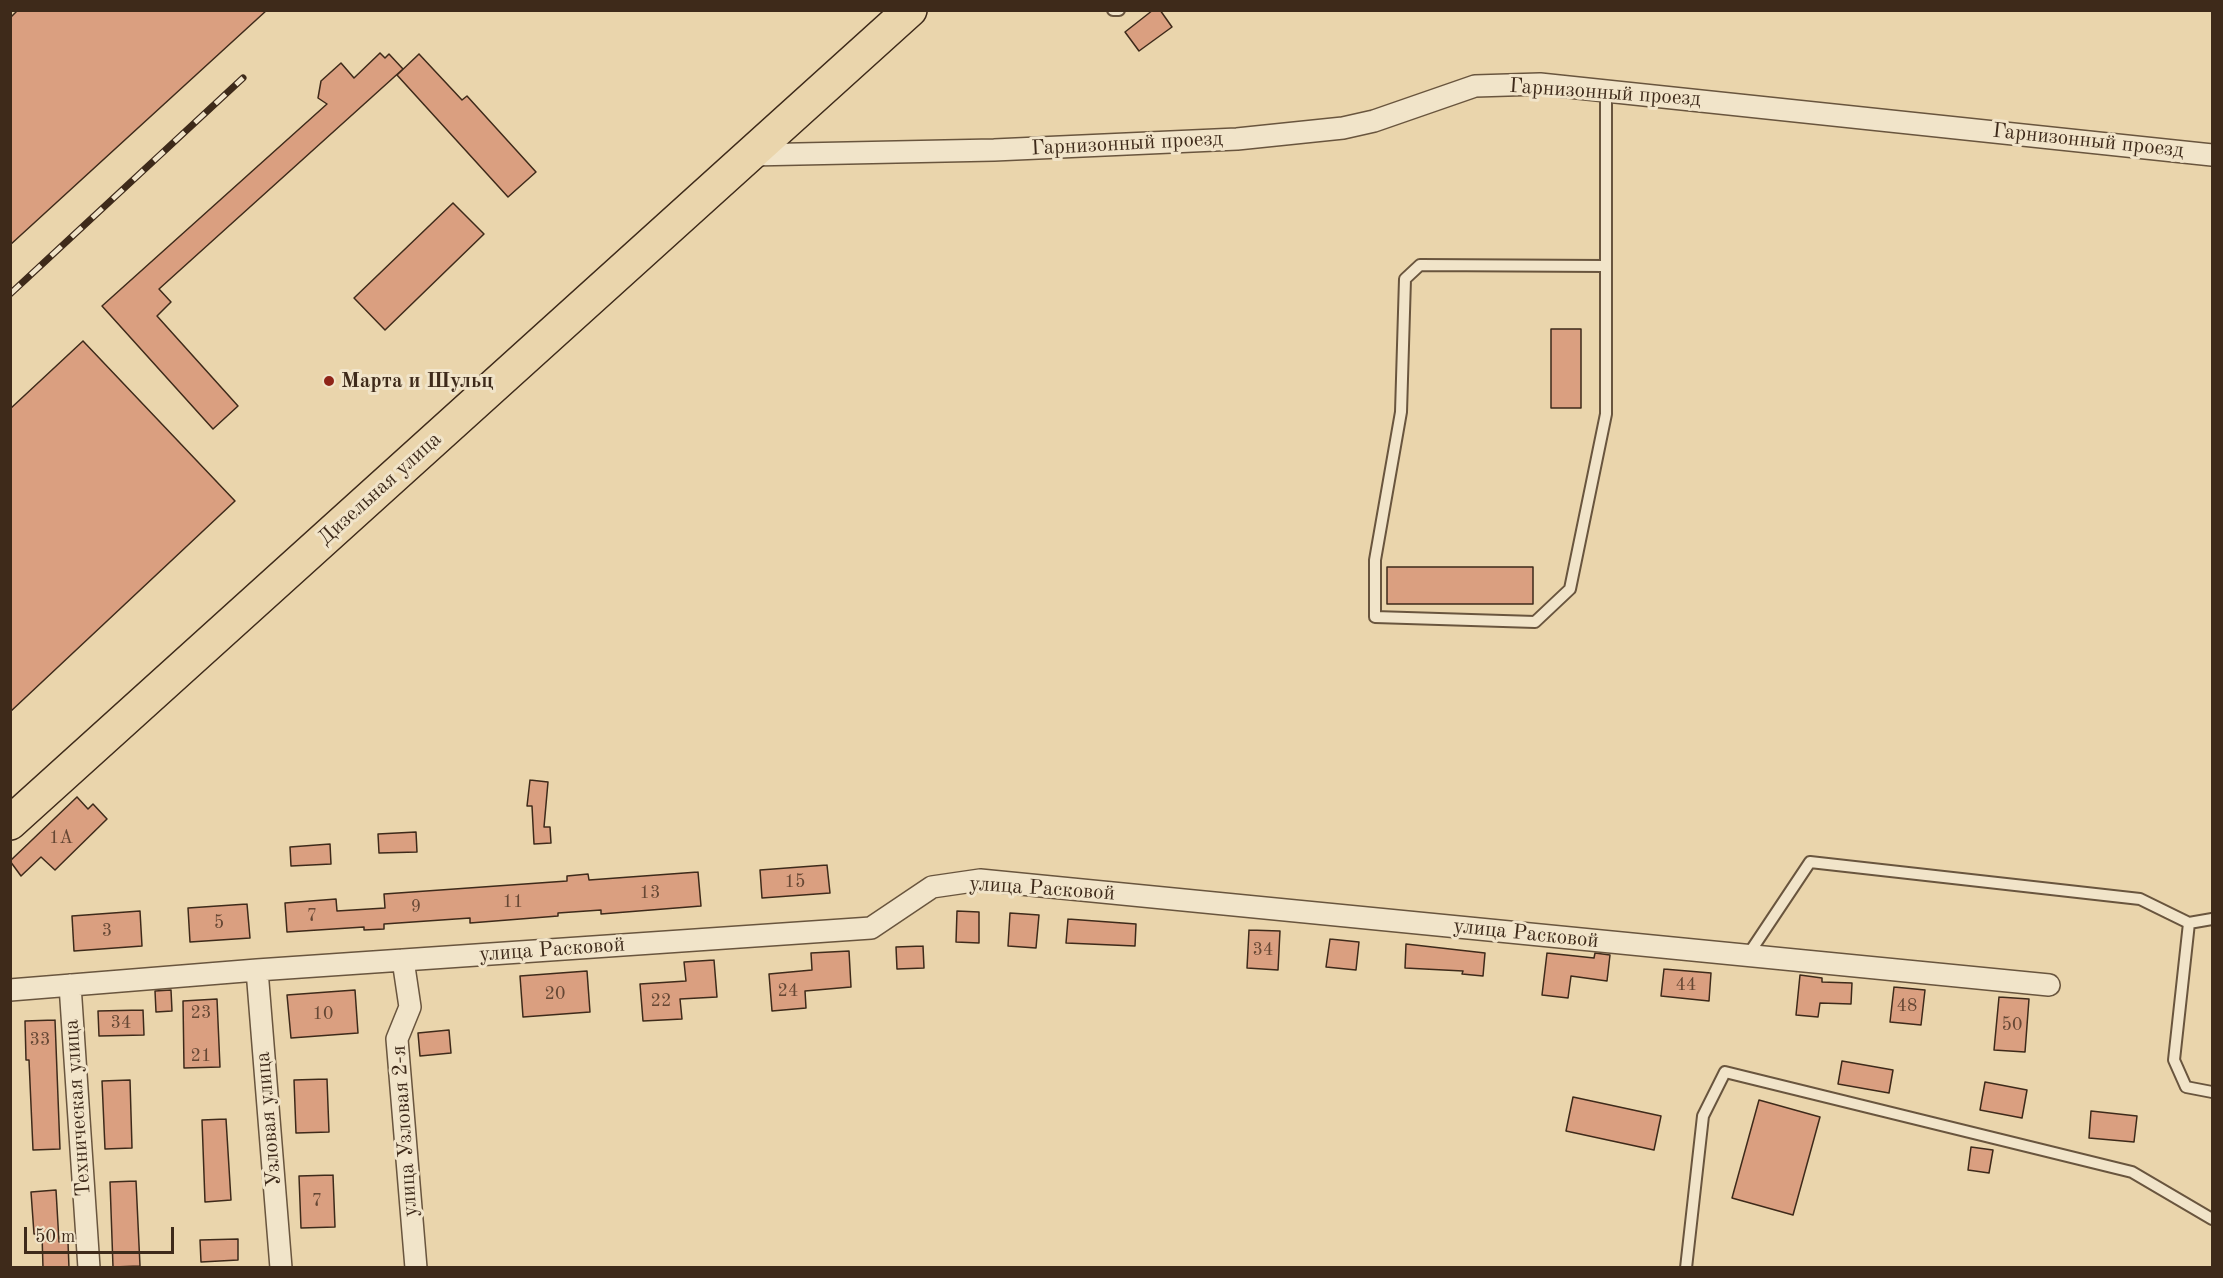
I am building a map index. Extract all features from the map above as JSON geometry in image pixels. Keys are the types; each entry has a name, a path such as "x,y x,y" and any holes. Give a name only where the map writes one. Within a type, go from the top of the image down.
{"main road":[{"name":"Дизельная улица","path":"10,823 910,10"}],"street":[{"name":"Гарнизонный проезд","path":"750,155 994,150 1237,139 1343,128 1374,121 1474,86 1540,84 1606,89 2212,155"},
{"name":"улица Расковой","path":"10,990 257,970 871,928 932,887 980,880 2049,985"},
{"name":"улица Узловая 2-я","path":"403,960 410,1007 397,1039 416,1268"},
{"name":"Узловая улица","path":"257,970 281,1268"},
{"name":"Техническая улица","path":"70,985 89,1268"}],"lane":[{"path":"1113,10 1119,10"},
{"path":"1605,266 1420,265 1405,279 1401,412 1375,560 1375,617 1535,622 1570,589 1606,414 1606,89"},
{"path":"1748,955 1810,862 2140,899 2189,923 2212,919"},
{"path":"2189,923 2174,1060 2186,1087 2212,1092"},
{"path":"1686,1268 1703,1116 1725,1072 2132,1172 2212,1219"}],"building":[{"path":"18,10 267,10 10,245 10,18"},
{"path":"1153,10 1160,10 1172,27 1139,51 1125,32"},
{"path":"380,53 385,58 389,54 403,69 159,289 171,302 157,316 238,406 213,429 102,306 327,104 318,98 321,81 341,63 354,78"},
{"path":"419,54 462,100 467,96 536,172 508,197 397,75"},
{"path":"453,203 484,234 385,330 354,298"},
{"path":"1551,329 1581,329 1581,408 1551,408"},
{"path":"83,341 235,501 10,712 10,409"},
{"path":"1387,567 1533,567 1533,604 1387,604"},
{"path":"530,780 548,782 544,827 550,827 551,843 534,844 532,806 527,806"},
{"path":"77,797 88,809 93,804 107,819 55,870 41,857 21,876 10,861"},
{"path":"416,832 417,852 379,853 378,834"},
{"path":"330,844 331,864 291,866 290,847"},
{"path":"827,865 830,893 762,898 760,870"},
{"path":"698,872 701,906 601,914 601,910 558,913 558,916 470,923 470,918 384,924 384,929 364,930 364,927 287,932 285,903 336,899 337,911 385,908 384,894 567,881 567,876 588,874 589,880"},
{"path":"247,904 250,938 190,942 188,908"},
{"path":"140,911 142,946 74,951 72,916"},
{"path":"957,911 979,912 979,943 956,942"},
{"path":"1010,913 1039,915 1036,948 1008,946"},
{"path":"1068,919 1136,924 1135,946 1066,943"},
{"path":"1249,930 1280,931 1278,970 1247,968"},
{"path":"1330,939 1359,942 1356,970 1326,967"},
{"path":"1406,944 1485,953 1483,976 1462,974 1463,971 1405,968"},
{"path":"923,946 924,968 897,969 896,947"},
{"path":"849,951 851,987 805,991 806,1008 772,1011 769,974 812,970 811,953"},
{"path":"1547,953 1594,958 1595,953 1610,955 1607,981 1571,976 1568,998 1542,995"},
{"path":"714,960 717,997 680,999 682,1019 643,1021 640,984 686,981 684,962"},
{"path":"1664,969 1711,973 1709,1001 1661,996"},
{"path":"587,971 590,1012 523,1017 520,976"},
{"path":"1800,975 1822,978 1822,982 1852,983 1851,1004 1820,1003 1818,1017 1796,1015"},
{"path":"1894,987 1925,990 1921,1025 1890,1022"},
{"path":"171,990 172,1011 156,1012 155,991"},
{"path":"355,990 358,1033 291,1038 287,995"},
{"path":"1999,997 2029,999 2025,1052 1994,1050"},
{"path":"217,999 220,1067 184,1068 183,1001"},
{"path":"143,1010 144,1035 99,1036 98,1011"},
{"path":"55,1020 60,1149 33,1150 25,1021"},
{"path":"449,1030 451,1053 420,1056 418,1033"},
{"path":"1842,1061 1893,1070 1889,1093 1838,1084"},
{"path":"327,1079 329,1132 296,1133 294,1080"},
{"path":"130,1080 132,1148 105,1149 102,1081"},
{"path":"1985,1082 2027,1090 2022,1118 1980,1110"},
{"path":"1573,1097 1661,1116 1654,1150 1566,1131"},
{"path":"1759,1100 1820,1117 1793,1215 1732,1198"},
{"path":"2091,1111 2137,1116 2134,1142 2089,1138"},
{"path":"226,1119 231,1200 205,1202 202,1120"},
{"path":"1971,1147 1993,1150 1989,1173 1968,1170"},
{"path":"333,1175 335,1227 301,1228 299,1176"},
{"path":"136,1181 140,1266 113,1267 110,1182"},
{"path":"56,1190 59,1242 68,1242 69,1268 43,1268 42,1234 34,1234 31,1192"},
{"path":"238,1239 238,1260 201,1262 200,1240"}],"railway":[{"path":"10,294 243,78"}],"place":[{"name":"Марта и Шульц","path":"329,381"}]}
